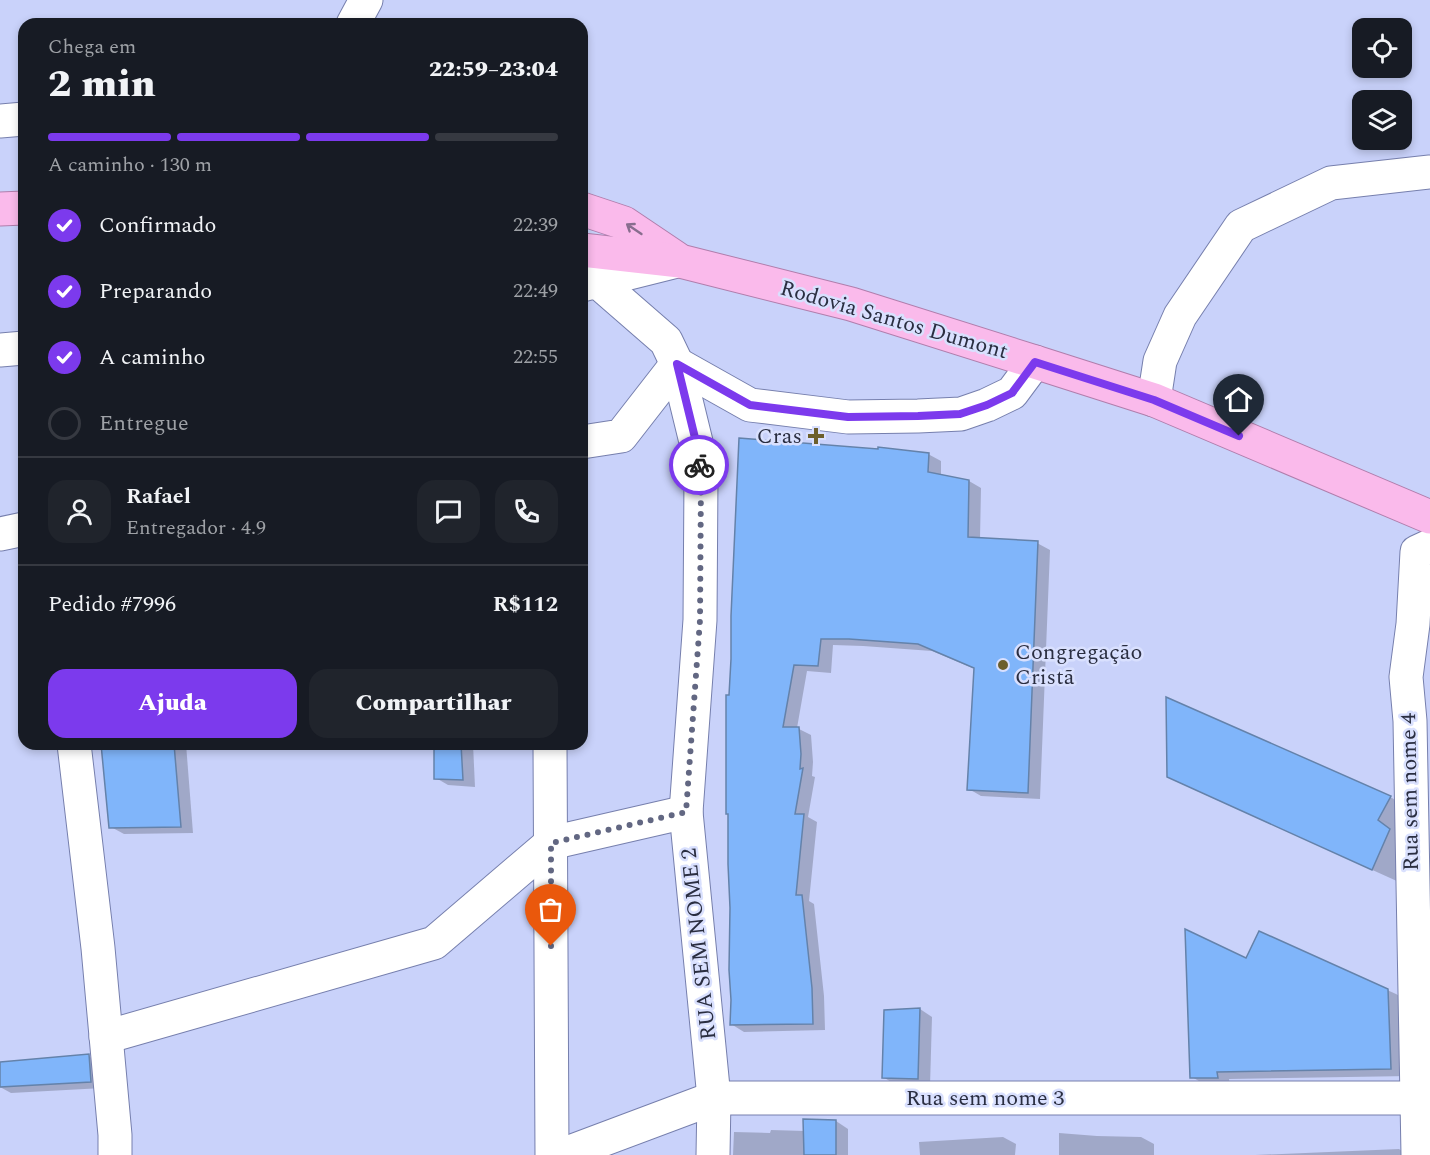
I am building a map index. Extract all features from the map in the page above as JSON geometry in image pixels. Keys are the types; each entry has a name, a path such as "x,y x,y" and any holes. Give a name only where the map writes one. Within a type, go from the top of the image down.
{"highway":[{"path":"0,209 18,208"},
{"path":"588,210 624,223 680,261"},
{"name":"Rodovia Santos Dumont","path":"588,251 680,261 851,304 1035,362 1154,400 1430,518"}],"street":[{"path":"356,18 366,0"},
{"path":"370,0 379,18"},
{"path":"0,121 18,120"},
{"path":"1154,400 1160,361 1180,316 1240,226 1331,183 1430,172"},
{"path":"590,283 680,261"},
{"name":"RUA SEM NOME 2","path":"590,283 666,341 677,364 697,446 701,477 700,620 686,812 714,1098 713,1155"},
{"path":"0,350 18,348"},
{"path":"588,441 621,436 677,364 750,405 848,417 960,414 1012,393 1035,362"},
{"path":"0,534 18,530"},
{"name":"Rua sem nome 4","path":"1418,1155 1410,721 1406,677 1426,554"},
{"path":"75,750 98,948 115,1155"},
{"path":"550,750 552,1155"},
{"path":"106,1037 434,943 551,843 686,812"},
{"name":"Rua sem nome 3","path":"562,1155 714,1098 1418,1098"}],"building":[{"path":"739,438 878,449 878,447 929,453 928,472 969,480 968,537 1038,541 1028,793 967,790 974,668 918,644 849,639 821,639 818,666 794,665 783,727 799,727 800,769 803,768 795,814 804,814 796,895 802,895 812,988 813,1024 730,1025 726,695 729,695 731,659"},
{"path":"1166,697 1391,796 1378,820 1390,829 1372,870 1167,777"},
{"path":"102,750 175,750 181,827 109,828"},
{"path":"434,750 461,750 463,780 434,779"},
{"path":"1185,929 1246,958 1259,931 1388,989 1391,1069 1217,1072 1218,1078 1190,1078"},
{"path":"920,1008 918,1079 882,1078 884,1010"},
{"path":"89,1054 91,1082 0,1087 0,1062"},
{"path":"803,1119 836,1120 836,1155 804,1155"}],"way so far":[{"path":"551,946 551,843 686,812 700,620 701,477 699,465"}],"place":[{"name":"Cras","path":"816,436"},
{"name":"Congregação Cristã","path":"1003,665"}],"route":[{"path":"699,465 697,446 677,364 750,405 848,417 960,414 1012,393 1035,362 1154,400 1239,436"}]}
